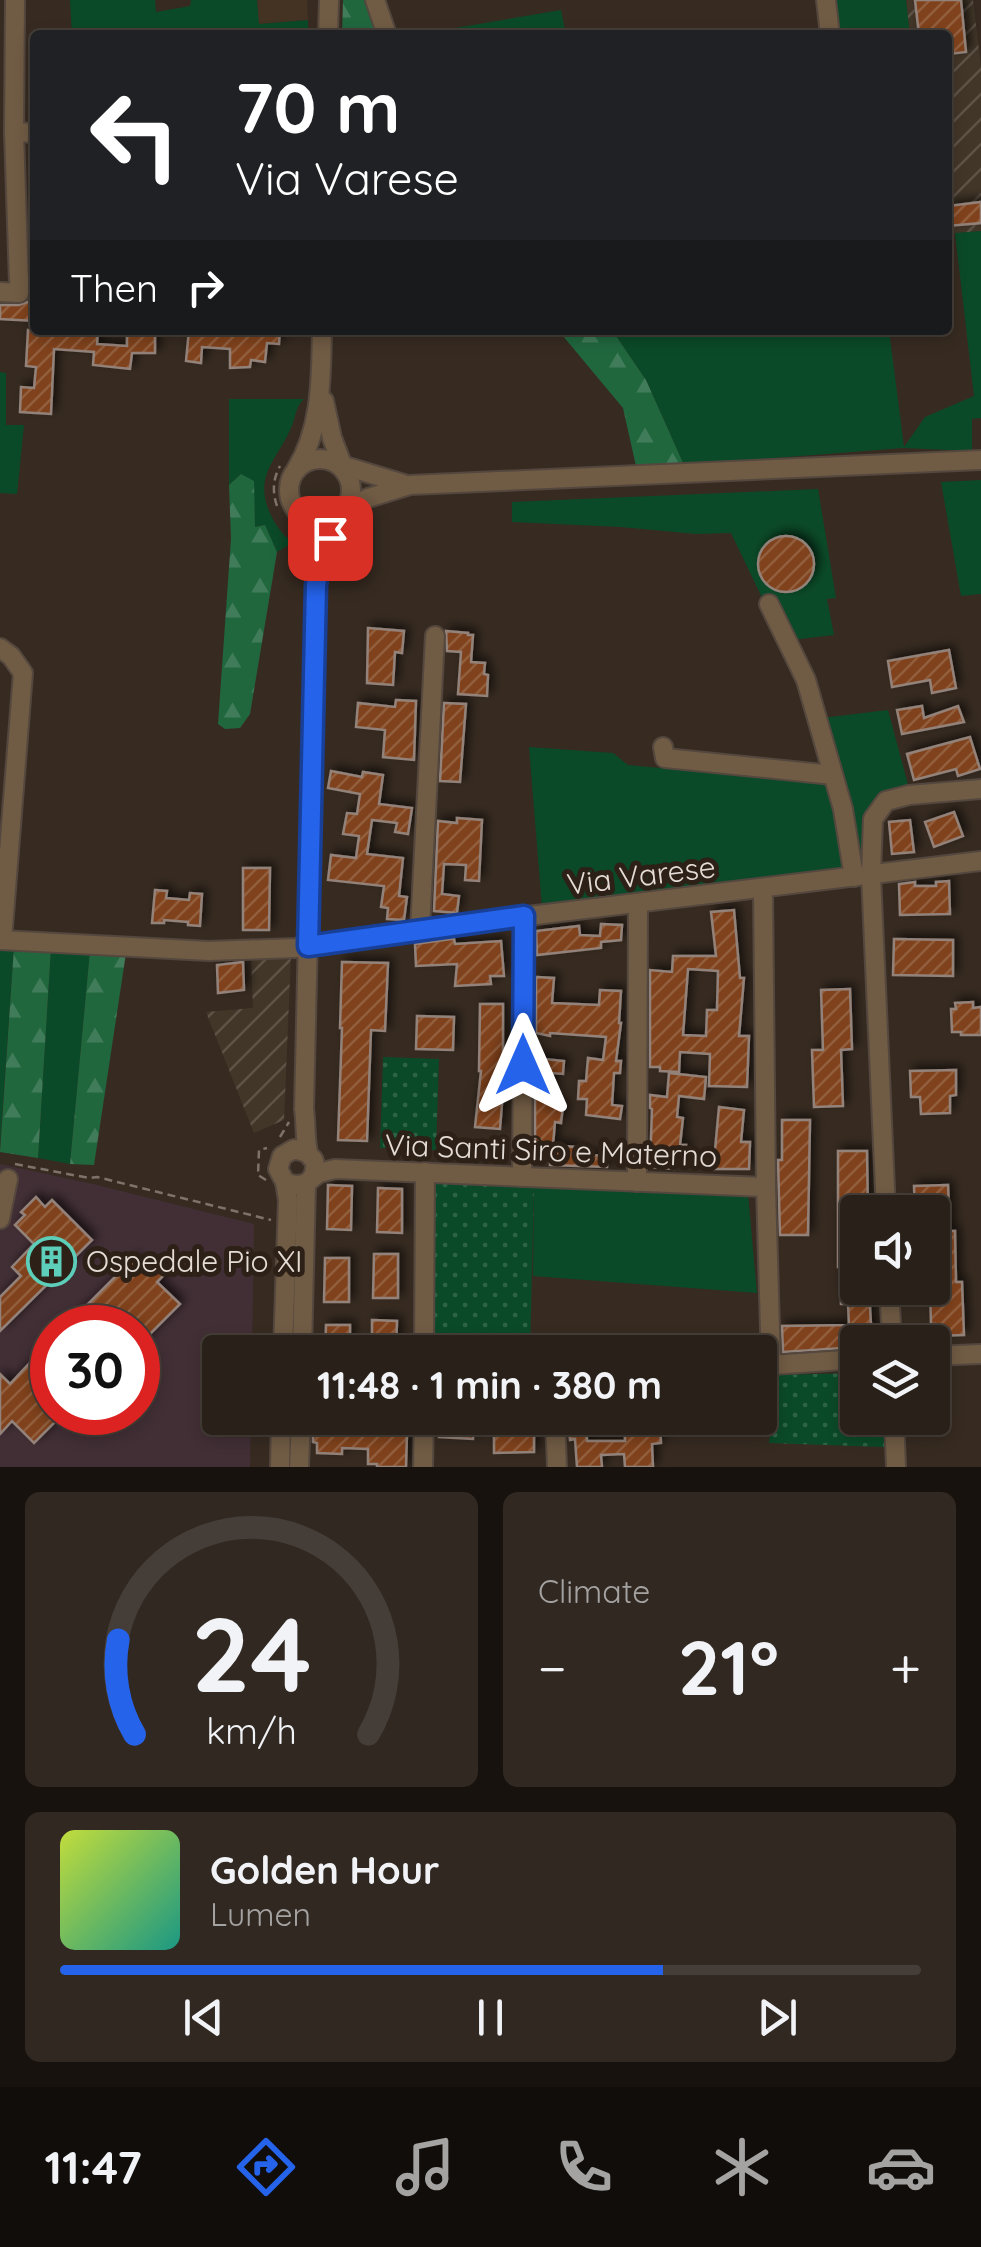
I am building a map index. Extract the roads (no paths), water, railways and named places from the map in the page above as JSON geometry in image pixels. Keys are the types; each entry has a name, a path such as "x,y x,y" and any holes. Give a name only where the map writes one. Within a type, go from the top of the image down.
{"street":[{"path":"0,292 19,292 27,285 14,132 15,0"},
{"path":"328,0 328,30"},
{"path":"375,0 385,30"},
{"path":"826,0 829,30"},
{"path":"14,132 30,133"},
{"path":"278,1183 299,1186 314,1172 304,1110 316,585 308,532 289,490 312,435 321,386 322,335"},
{"path":"316,585 323,556 351,490 339,467 321,386"},
{"path":"293,474 309,461 322,459 410,486"},
{"path":"294,507 304,516 324,520 377,495 410,486 981,460"},
{"path":"769,604 806,680 863,876 885,1195"},
{"path":"420,930 435,636"},
{"path":"0,648 23,673 1,940"},
{"path":"664,747 665,758 833,775"},
{"path":"863,876 873,819 886,801 981,788"},
{"name":"Via Varese","path":"1,940 210,951 308,946 981,861"},
{"path":"763,888 771,1365 840,1360"},
{"path":"636,1182 638,903"},
{"path":"522,1177 524,916"},
{"path":"283,1335 288,1200 278,1183 278,1162 287,1151 304,1110"},
{"path":"287,1151 296,1149 310,1155"},
{"name":"Via Santi Siro e Materno","path":"310,1155 335,1169"},
{"name":"Via Santi Siro e Materno","path":"308,1181 335,1169 766,1187"},
{"path":"0,1218 13,1172"},
{"path":"424,1335 426,1172"},
{"path":"303,1335 308,1181"},
{"path":"950,1355 981,1354"},
{"path":"280,1467 281,1435"},
{"path":"299,1467 300,1435"},
{"path":"423,1467 424,1435"},
{"path":"555,1435 556,1467"},
{"path":"895,1435 896,1467"}],"place":[{"name":"Ospedale Pio XI","path":"51,1261"}]}
